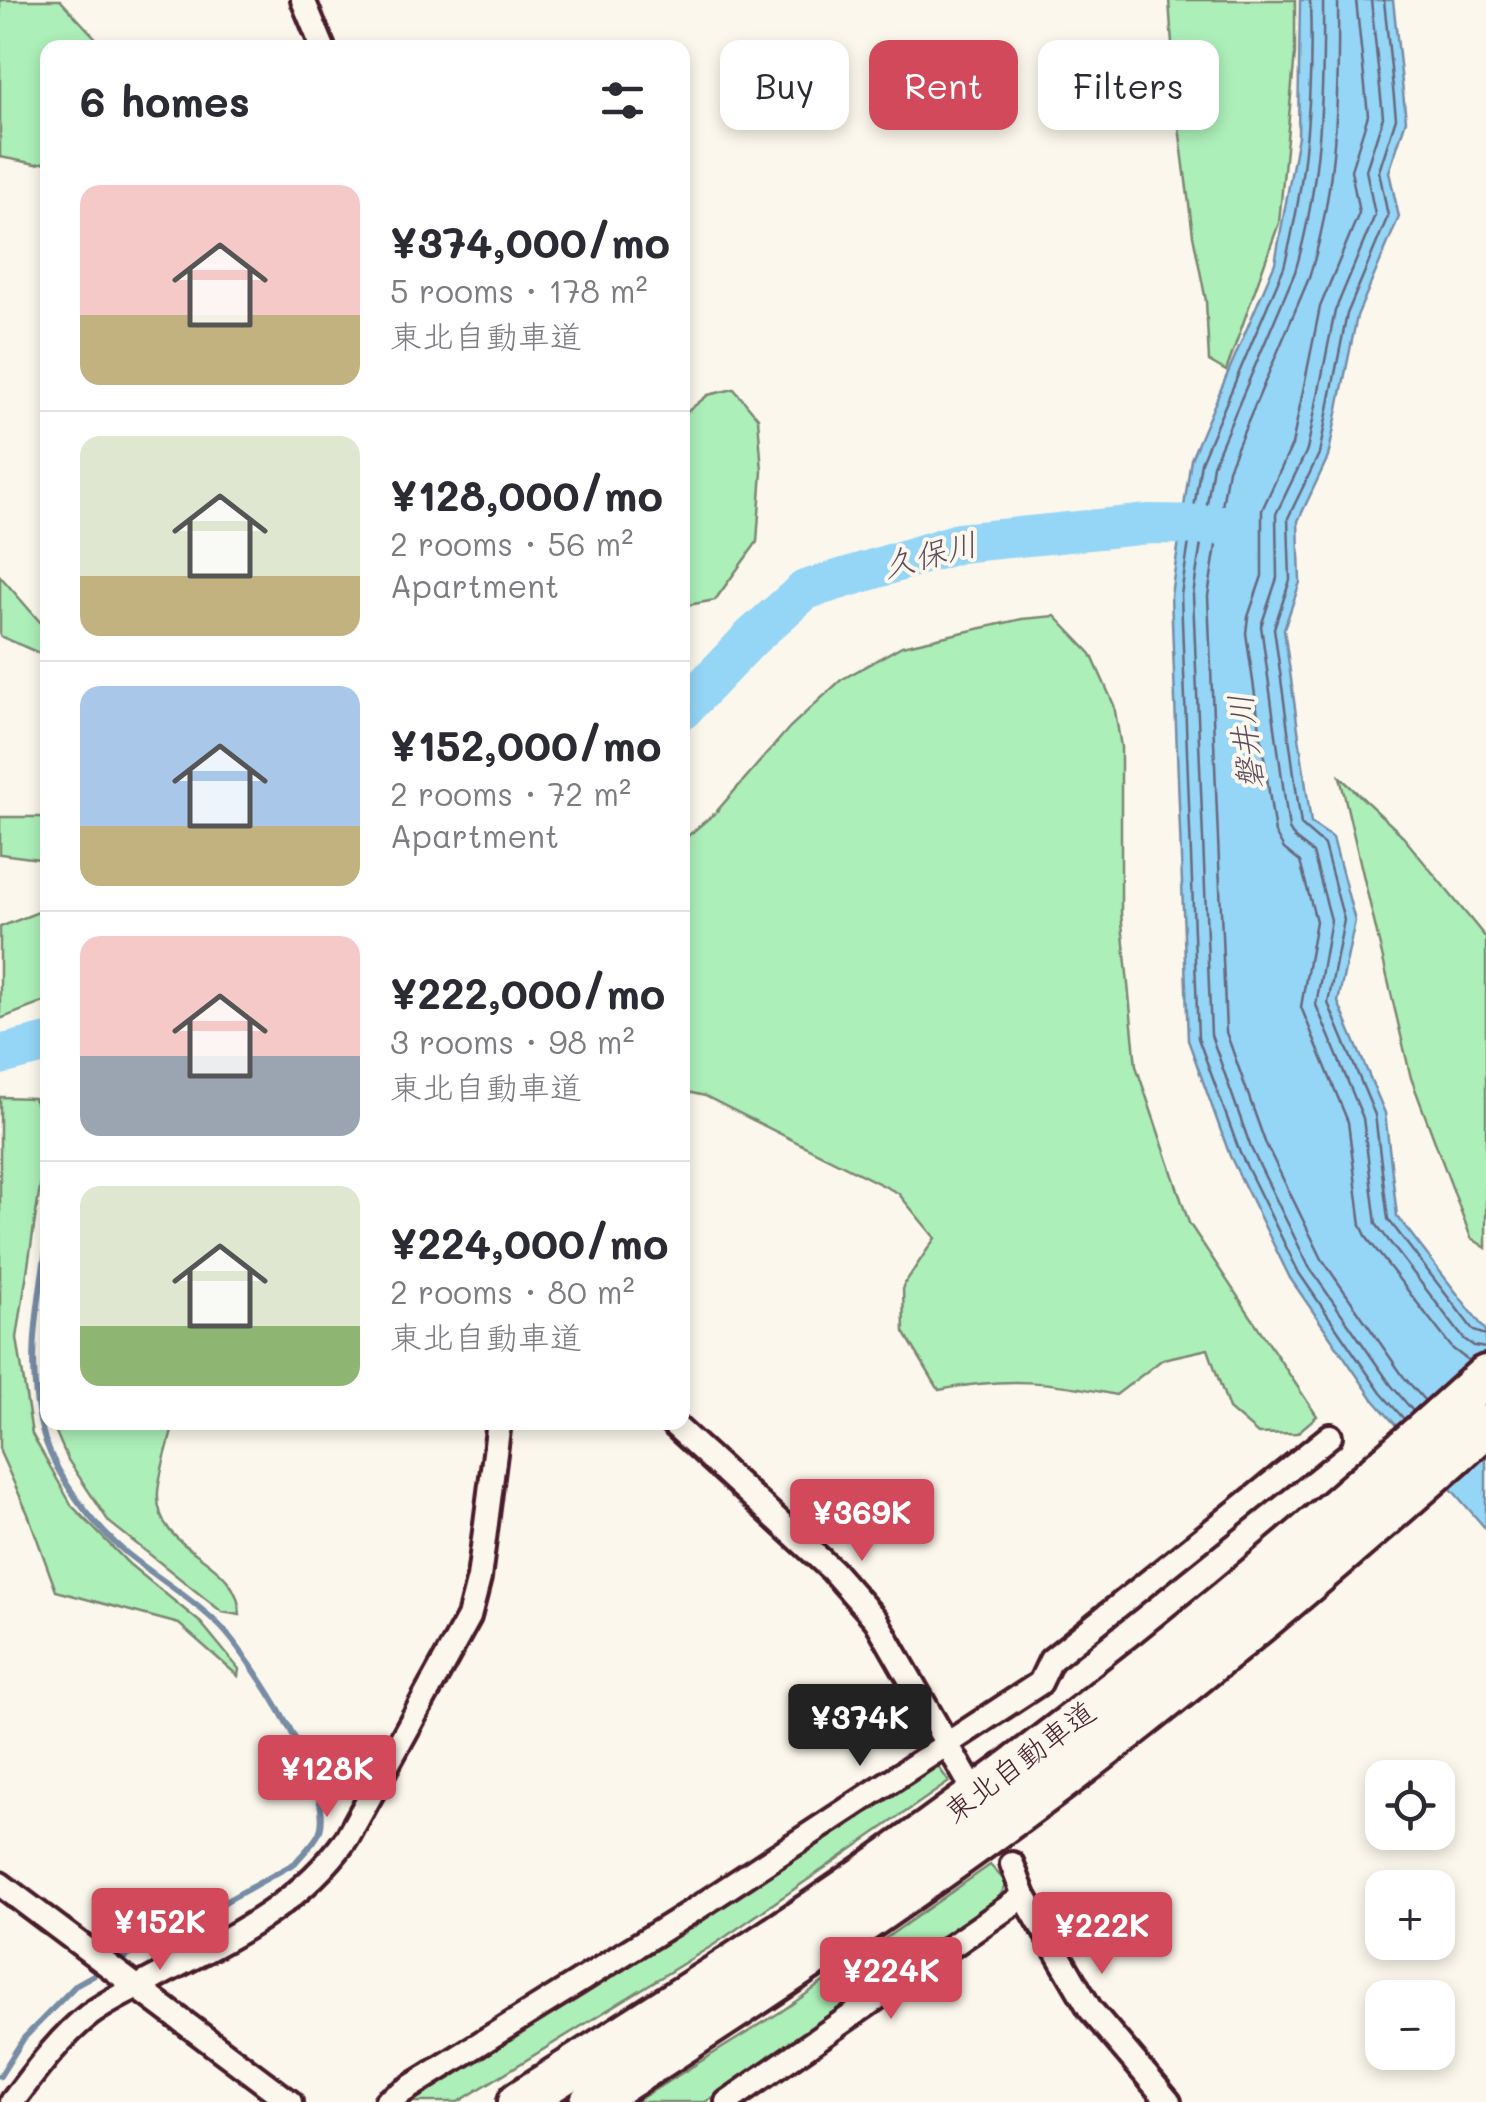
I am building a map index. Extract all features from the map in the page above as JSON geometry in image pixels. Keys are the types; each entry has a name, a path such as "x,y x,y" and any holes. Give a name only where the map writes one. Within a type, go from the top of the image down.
{"highway":[{"name":"東北自動車道","path":"590,2102 774,1984 1016,1813 1150,1712 1392,1486 1486,1376"},
{"name":"東北自動車道","path":"519,2102 736,1963 999,1780 1172,1645 1392,1486 1486,1426"}],"street":[{"path":"303,0 319,40"},
{"path":"12,2102 38,2068 88,2016 252,1926 296,1896 326,1868 348,1838 468,1617 480,1578 498,1430"},
{"path":"680,1430 792,1532 876,1620 966,1777"},
{"path":"386,2102 706,1903 1040,1683 1050,1660 1330,1436"},
{"path":"1012,1864 1024,1896 1090,2009 1169,2102"},
{"path":"0,1884 290,2102"},
{"path":"726,2102 762,2081 1024,1896"}],"green space":[{"path":"0,0 60,0 97,40 40,40 40,163 0,157"},
{"path":"1169,0 1295,0 1295,53 1279,223 1226,371 1209,361 1206,301 1179,130 1219,130 1219,40 1172,40"},
{"path":"734,389 758,418 762,471 757,542 715,600 690,605 690,409 708,395"},
{"path":"0,576 40,622 40,654 0,636"},
{"path":"1055,616 1091,654 1114,705 1121,747 1121,913 1136,1066 1189,1223 1317,1416 1297,1433 1258,1434 1229,1409 1208,1349 1163,1359 1116,1395 1028,1382 939,1390 904,1332 903,1286 935,1238 898,1193 705,1096 690,1093 690,834 716,812 790,727 841,680 902,646 1022,619"},
{"path":"1340,777 1400,833 1486,938 1486,1248 1471,1238 1411,1078"},
{"path":"0,817 40,817 40,859 0,854"},
{"path":"40,911 40,1004 0,1019 0,927"},
{"path":"0,1097 34,1098 40,1114 40,1187 17,1338 32,1434 72,1506 129,1564 201,1623 239,1669 238,1676 179,1624 56,1591 0,1452"},
{"path":"55,1430 172,1430 159,1483 160,1513 182,1543 226,1579 236,1595 240,1615 222,1612 109,1522 68,1460"},
{"path":"938,1766 949,1782 715,1944 458,2102 396,2102 923,1767"},
{"path":"990,1865 1007,1883 996,1903 757,2069 705,2102 635,2102 782,2011"}],"water":[{"name":"磐井川","path":"1300,0 1393,0 1406,120 1389,172 1399,217 1357,316 1328,457 1298,521 1300,582 1284,629 1311,823 1333,838 1355,921 1338,1002 1385,1113 1397,1216 1486,1331 1486,1529 1373,1399 1290,1278 1230,1156 1188,1040 1171,595 1191,459 1275,263 1298,136"}],"waterway":[{"name":"久保川","path":"690,702 752,637 805,590 959,543 1149,524 1229,525"},
{"name":"久保川","path":"0,1055 40,1045"},
{"path":"40,1292 34,1364 40,1419"},
{"path":"0,2076 24,2038 77,1984 295,1863 319,1833 321,1813 304,1757 270,1694 234,1642 197,1606 112,1540 89,1515 59,1470 43,1430"}]}
